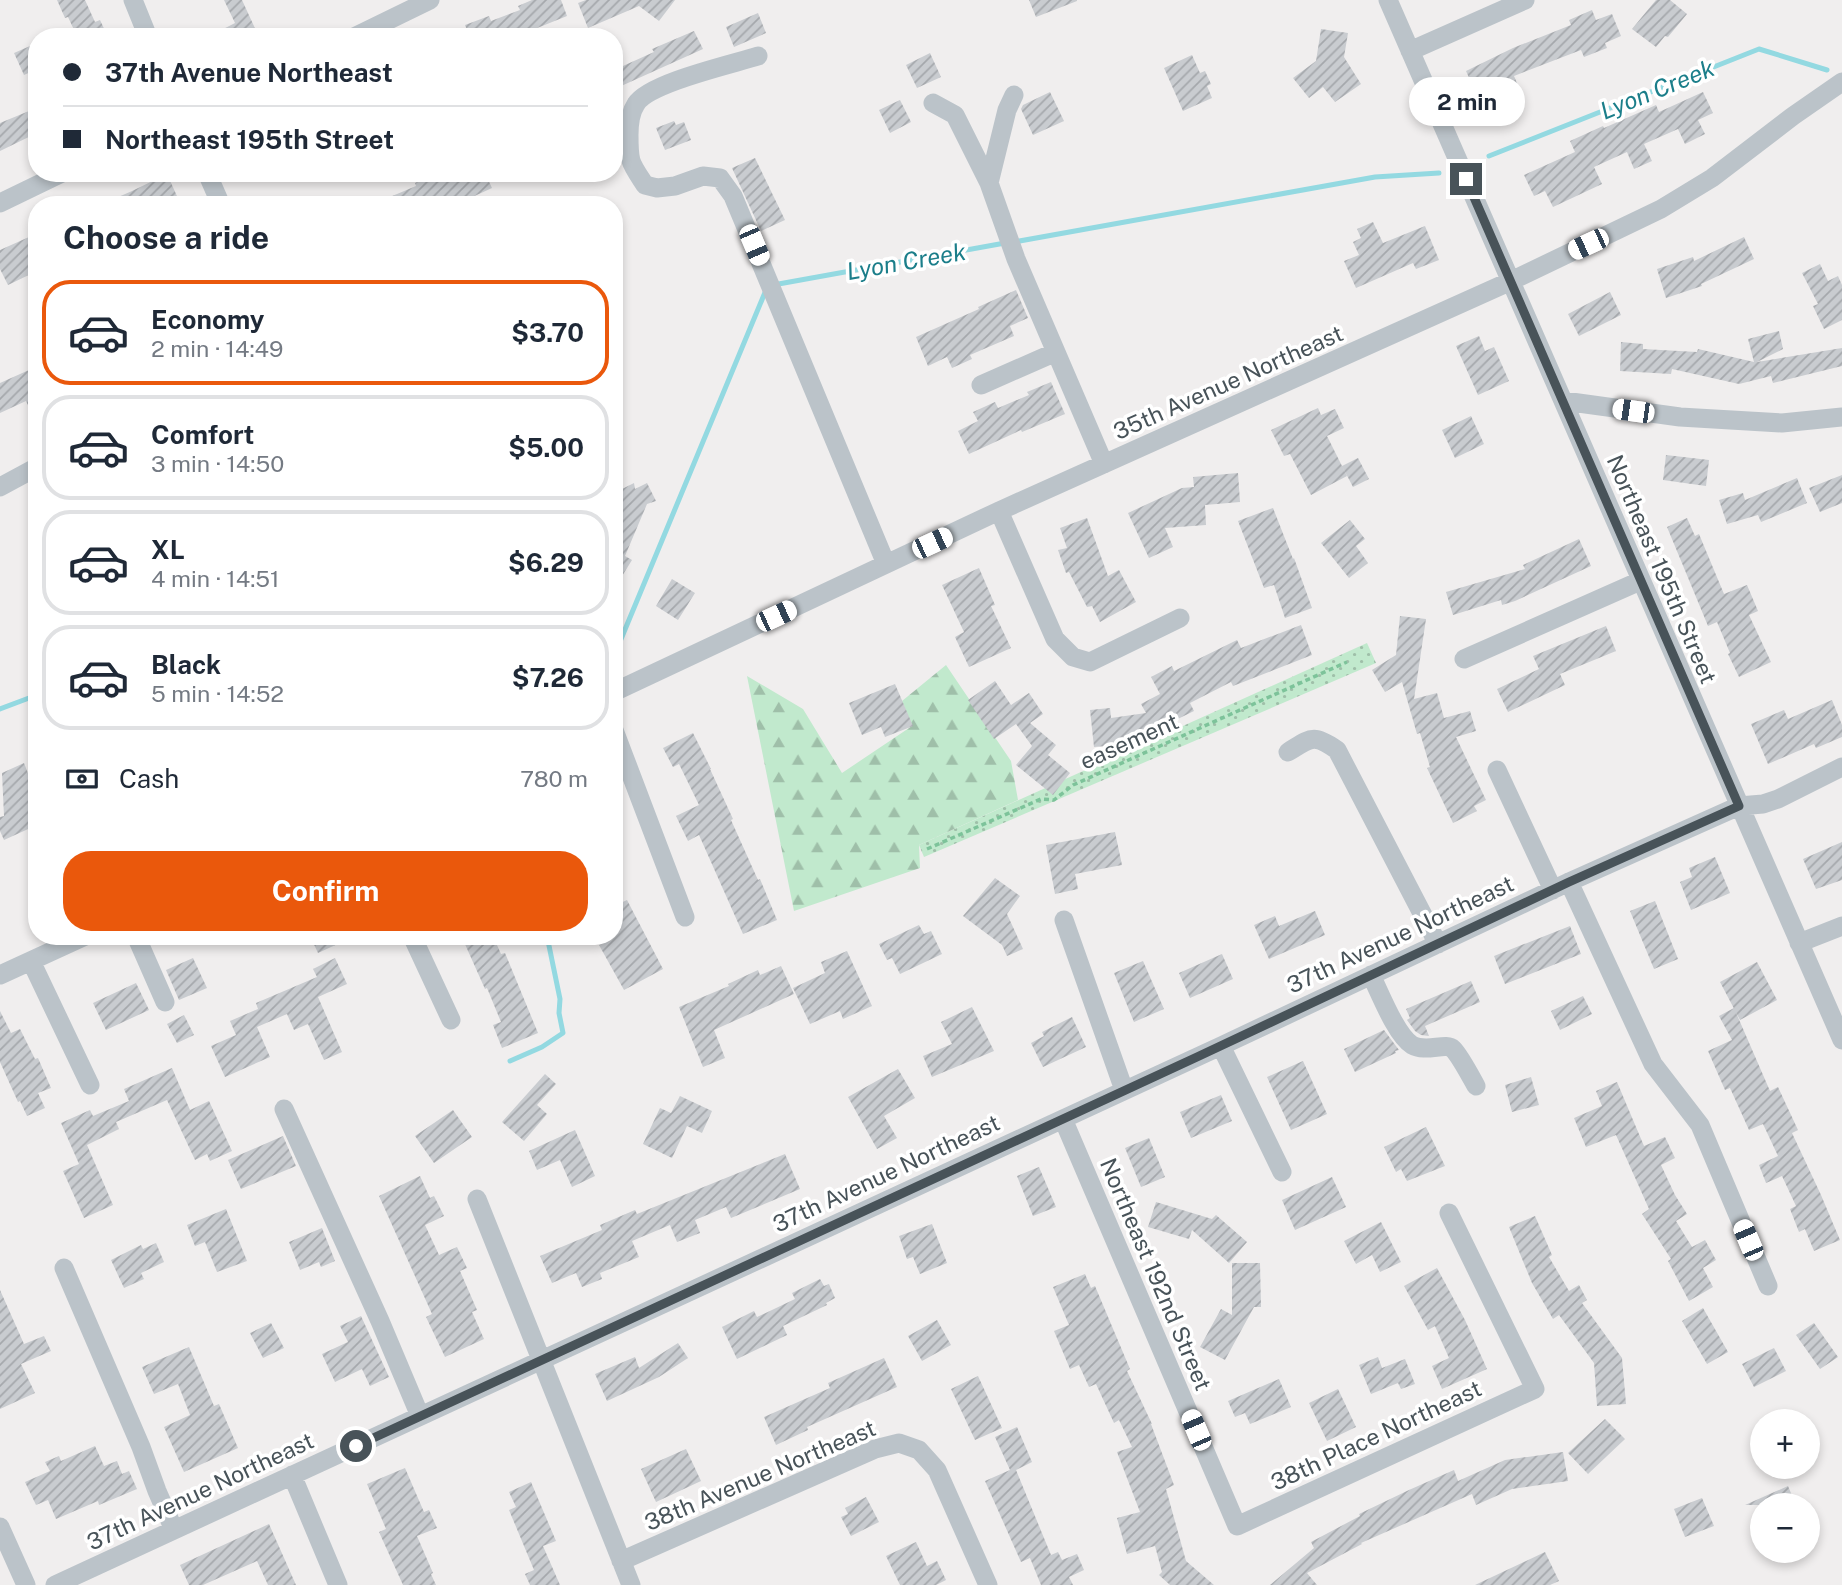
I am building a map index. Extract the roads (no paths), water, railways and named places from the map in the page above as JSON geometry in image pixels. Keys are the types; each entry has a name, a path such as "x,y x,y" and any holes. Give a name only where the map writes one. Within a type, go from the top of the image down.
{"street":[{"path":"133,0 145,28"},
{"path":"372,28 430,0"},
{"name":"Northeast 195th Street","path":"1388,0 1842,1040"},
{"path":"1410,51 1525,0"},
{"path":"758,56 670,83 636,102 629,122 629,161 646,186 675,186 703,176 720,178 733,196 886,564"},
{"name":"35th Avenue Northeast","path":"623,688 999,511 1511,281 1661,209 1712,178 1842,82"},
{"path":"989,183 1007,110 1014,95"},
{"path":"933,103 955,115 989,183 1016,259 1104,464"},
{"path":"0,203 43,182"},
{"path":"981,385 1056,352"},
{"path":"1564,401 1705,419 1782,423 1842,418"},
{"path":"0,486 28,472"},
{"path":"999,511 1055,639 1073,657 1090,662 1180,618"},
{"path":"1464,659 1640,581"},
{"path":"1288,752 1310,739 1323,740 1337,750 1438,944"},
{"path":"623,754 685,917"},
{"name":"37th Avenue Northeast","path":"55,1585 1561,886 1739,806 1763,804 1778,799 1842,767"},
{"path":"1497,771 1561,886 1653,1064 1700,1125 1768,1286"},
{"path":"1064,920 1124,1090"},
{"path":"1799,943 1842,926"},
{"path":"0,975 66,945"},
{"path":"140,945 165,1002"},
{"path":"416,945 451,1020"},
{"path":"31,961 90,1085"},
{"path":"1371,975 1402,1037 1414,1047 1432,1049 1446,1045 1453,1048 1476,1086"},
{"path":"1221,1045 1282,1172"},
{"path":"284,1109 420,1416"},
{"name":"Northeast 192nd Street","path":"1063,1119 1237,1525"},
{"path":"477,1199 631,1585"},
{"name":"38th Place Northeast","path":"1237,1525 1535,1389 1449,1213"},
{"path":"64,1268 174,1530"},
{"name":"38th Avenue Northeast","path":"621,1561 875,1449 899,1443 919,1450 937,1470 988,1585"},
{"path":"292,1475 338,1585"},
{"path":"0,1527 26,1585"}],"waterway":[{"name":"Lyon Creek","path":"1489,156 1759,49 1827,70"},
{"name":"Lyon Creek","path":"1014,242 1375,177 1439,173"},
{"name":"Lyon Creek","path":"773,285 1005,243"},
{"name":"Lyon Creek","path":"623,634 766,290"},
{"name":"Lyon Creek","path":"0,709 28,698"},
{"path":"510,1061 542,1047 563,1033 559,1013 560,999 549,945"}]}
